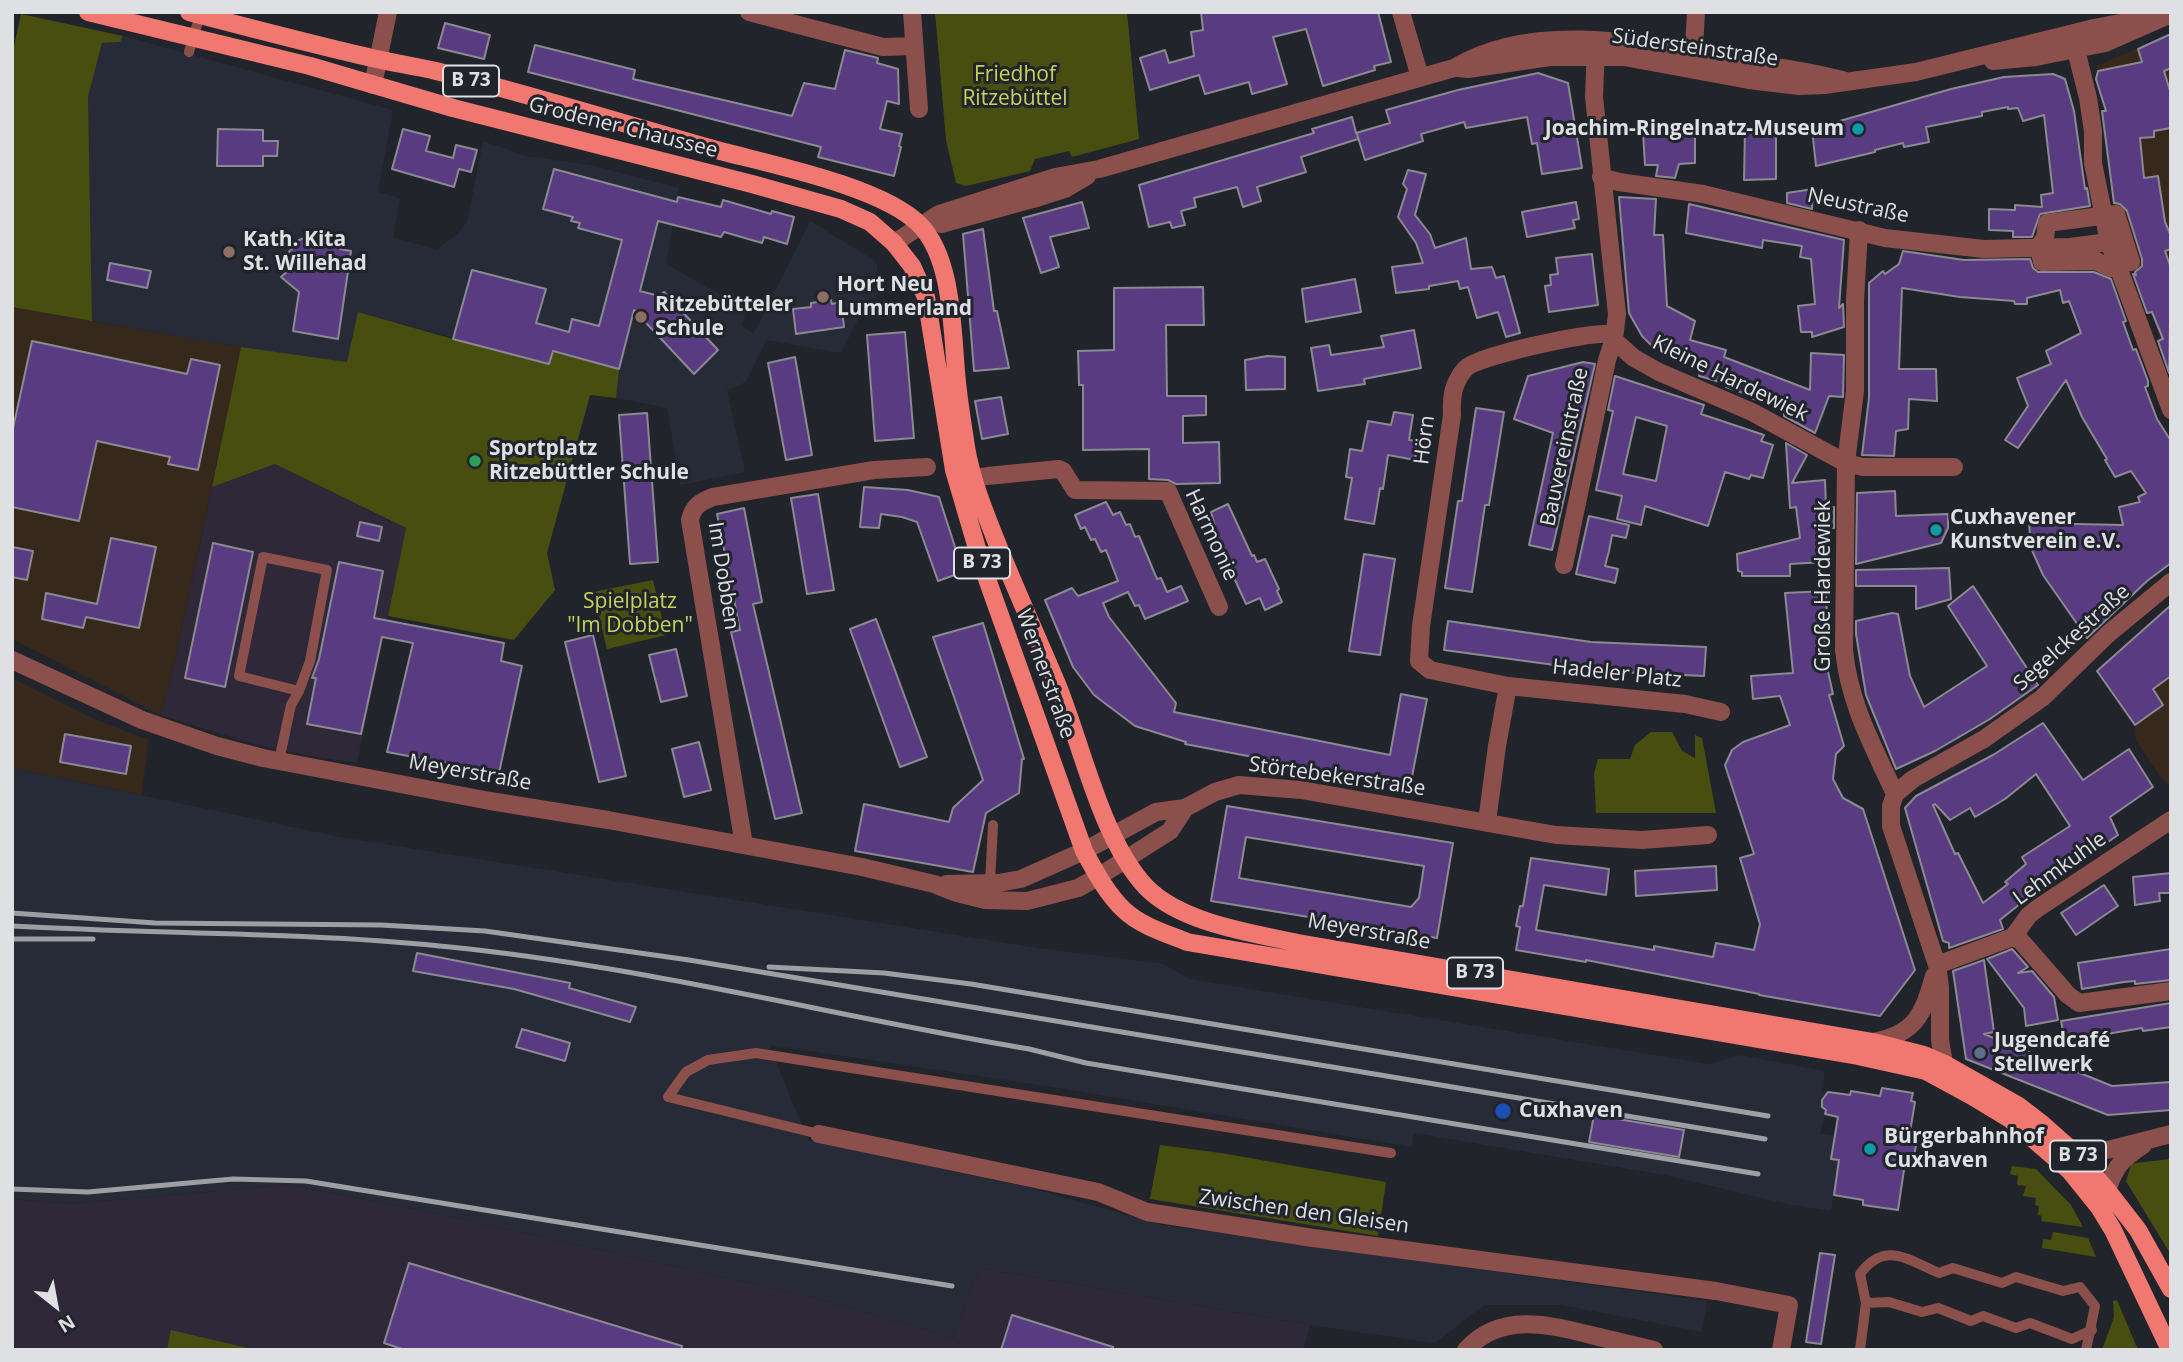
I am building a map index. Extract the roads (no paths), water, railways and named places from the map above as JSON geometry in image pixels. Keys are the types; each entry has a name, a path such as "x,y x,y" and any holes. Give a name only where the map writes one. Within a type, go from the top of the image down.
{"main road":[{"name":"Grodener Chaussee","path":"88,12 191,45 373,85 841,209 870,222 894,243"},
{"name":"Grodener Chaussee","path":"194,14 434,71 827,181 874,195 902,209 921,225"},
{"name":"Wernerstraße","path":"921,225 942,265 965,442 965,480 1003,558 1059,690 1114,836"},
{"name":"Wernerstraße","path":"894,243 912,266 926,297 981,562 1084,851 1098,877"},
{"name":"Meyerstraße","path":"1114,836 1126,860 1144,885 1172,905 1224,927 1298,943 1873,1041 1925,1063"},
{"name":"Meyerstraße","path":"1098,877 1124,910 1148,926 1187,942 1858,1056 1925,1063"},
{"name":"B 73","path":"1925,1063 2019,1106 2077,1155 2138,1230 2171,1289"},
{"name":"B 73","path":"1946,1073 2010,1119 2070,1171 2099,1207 2113,1230 2170,1350"},
{"name":"B 73","path":"2113,1230 2122,1268 2158,1350"}],"street":[{"path":"373,85 388,12"},
{"path":"750,12 883,47 913,46"},
{"path":"912,12 919,109"},
{"path":"1401,12 1420,77"},
{"path":"1693,62 1696,12"},
{"name":"Südersteinstraße","path":"894,243 939,214 962,206 1055,177 1099,169 1454,68 1482,54 1524,44 1596,49 1641,44 1693,62 1809,72 1845,81 1916,72 2094,28 2162,17"},
{"path":"1596,49 1594,97 1617,314 1614,339"},
{"path":"2078,58 2088,98 2093,131 2093,163 2109,242 2171,410"},
{"name":"Neustraße","path":"1601,177 1712,196 1885,238 1984,249 2070,247 2109,242"},
{"path":"2116,214 2131,262 2117,263 2110,268 2096,261 2042,262 2039,246 2045,238 2047,223 2105,216 2116,214"},
{"name":"Große Hardewiek","path":"1859,230 1855,300 1855,465 1845,576 1844,650 1849,685 1858,715 1895,794"},
{"name":"Hörn","path":"1430,670 1419,661 1419,646 1452,415 1451,396 1457,382 1469,365 1487,358 1599,333 1614,339"},
{"name":"Kleine Hardewiek","path":"1614,339 1634,358 1659,372 1752,412 1855,465"},
{"name":"Bauvereinstraße","path":"1563,565 1607,360 1614,339"},
{"path":"1855,465 1954,467"},
{"name":"Im Dobben","path":"744,845 690,520 692,510 705,500 735,493 874,470 927,467"},
{"name":"Harmonie","path":"965,480 1059,469 1075,490 1168,491 1219,607"},
{"name":"Segelckestraße","path":"1895,794 1913,779 2008,723 2053,690 2071,668 2108,634 2171,582"},
{"name":"Meyerstraße","path":"12,660 142,720 217,746 279,761 862,867 934,884 985,900 1027,901 1078,888 1098,877"},
{"name":"Hadeler Platz","path":"1430,670 1508,685 1685,704 1721,712"},
{"path":"1508,685 1487,822 1556,835 1642,840 1708,835"},
{"name":"Störtebekerstraße","path":"1114,836 1156,812 1185,808 1228,787 1251,785 1301,790 1487,822"},
{"path":"1895,794 1891,806 1891,826 1937,965 1940,987 1940,1040 1946,1073"},
{"name":"Störtebekerstraße","path":"1098,877 1170,831 1185,808"},
{"name":"Lehmkuhle","path":"1937,965 2013,937 2029,915 2038,908 2171,820"},
{"name":"Meyerstraße","path":"934,884 990,883 1021,879 1114,836"},
{"path":"2013,937 2021,941 2068,995 2079,1003 2171,991"},
{"path":"1873,1041 1890,1039 1912,1025 1925,1007 1937,965"},
{"name":"Zwischen den Gleisen","path":"819,1134 1098,1192 1147,1212 1314,1238 1716,1291 1788,1305 1781,1350"},
{"path":"2077,1155 2171,1134"},
{"path":"2107,1190 2122,1159 2152,1139"},
{"path":"1466,1350 1496,1329 1518,1323 1543,1324 1654,1350"}],"lane":[{"path":"191,45 194,14"},
{"path":"279,761 291,705 299,691 310,662 327,570 263,557 239,677 299,691"},
{"path":"990,883 993,825"},
{"path":"819,1134 668,1097 686,1072 708,1060 756,1053 1391,1153"},
{"path":"1860,1350 1866,1303 1860,1274 1875,1257 1884,1253 1896,1255 1939,1273 1952,1268 2002,1283 2016,1277 2063,1292 2080,1287 2095,1306 2086,1350"},
{"path":"1866,1303 1889,1302 1922,1312 1938,1308 1971,1321 1983,1316 2016,1328 2030,1324 2072,1339 2092,1330"}],"railway":[{"path":"12,913 155,923 381,925 485,931 689,960 1765,1139"},
{"path":"12,926 387,941 588,965 1029,1049 1086,1063 1758,1174"},
{"path":"12,939 93,939"},
{"path":"769,967 884,973 971,984 1768,1116"},
{"path":"12,1189 88,1192 233,1179 306,1181 952,1286"}],"place":[{"name":"Joachim-Ringelnatz-Museum","path":"1858,129"},
{"name":"Kath. Kita St. Willehad","path":"229,252"},
{"name":"Hort Neu Lummerland","path":"823,297"},
{"name":"Ritzebütteler Schule","path":"641,317"},
{"name":"Sportplatz Ritzebüttler Schule","path":"475,461"},
{"name":"Cuxhavener Kunstverein e.V.","path":"1936,530"},
{"name":"Jugendcafé Stellwerk","path":"1980,1053"},
{"name":"Cuxhaven","path":"1503,1111"},
{"name":"Bürgerbahnhof Cuxhaven","path":"1870,1149"}],"park label":[{"name":"Friedhof Ritzebüttel","path":"1015,87"},
{"name":"Spielplatz \"Im Dobben\"","path":"630,614"}]}
